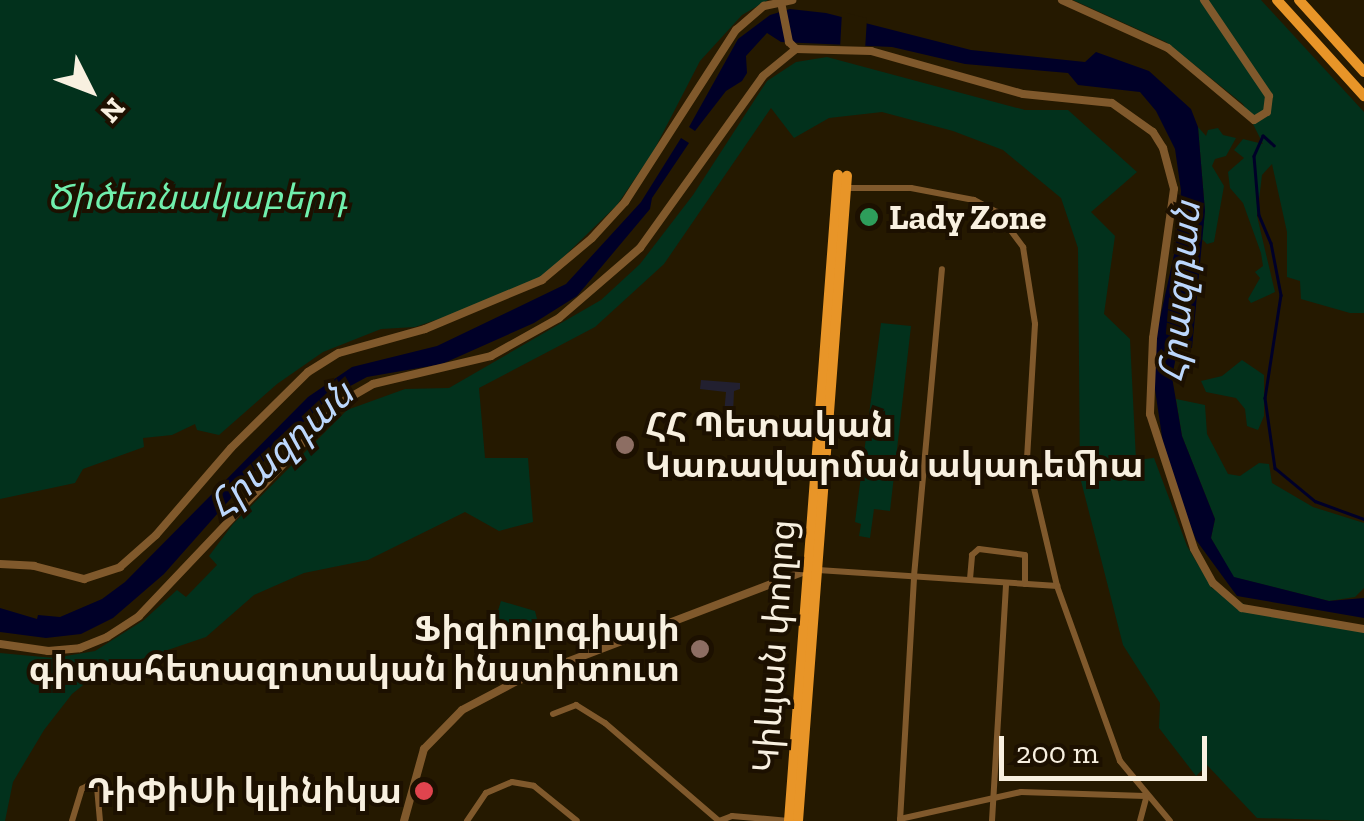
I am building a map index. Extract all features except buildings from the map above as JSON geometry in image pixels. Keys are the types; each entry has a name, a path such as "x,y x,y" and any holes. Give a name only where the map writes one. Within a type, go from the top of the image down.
{"main road":[{"path":"1278,0 1364,96"},
{"path":"1299,0 1364,72"},
{"name":"Կիևյան փողոց","path":"789,821 798,752 844,180"},
{"name":"Կիևյան փողոց","path":"798,752 798,821"}],"street":[{"path":"0,564 34,566 84,579 120,567 156,535 231,448 308,372 339,354 426,329 542,280 592,238 624,202 736,30 752,13 792,0"},
{"path":"1062,0 1168,48 1254,120 1267,112 1269,96 1204,0"},
{"path":"781,6 793,46"},
{"path":"0,644 48,651 80,648 106,637 139,616 342,402 373,384 491,356 559,318 640,248 763,76 793,46 871,52 1023,94 1112,103 1153,132 1163,148 1174,189 1153,338 1150,414 1194,549 1213,583 1242,608 1364,629"},
{"path":"844,180 967,198 996,212 1022,247 1034,324 1027,458 1057,586 1120,761 1170,821"},
{"path":"942,269 914,576 900,820 1021,792 1146,796"},
{"path":"970,580 972,554 979,549 1025,556 1026,584"},
{"path":"404,821 424,749 462,710 517,681 812,570 1057,586"},
{"path":"992,821 1006,582"},
{"path":"553,714 576,705 606,723 719,821 732,816 789,821"},
{"path":"467,821 486,793 512,782 534,786 578,821"},
{"path":"72,821 82,789 90,784 97,787 100,821"},
{"path":"1140,821 1146,796"}],"shaded area":[{"path":"701,380 740,383 740,389 734,391 732,437 722,436 726,392 700,389"}],"green space":[{"name":"Ծիծեռնակաբերդ","path":"0,0 768,0 742,15 700,61 653,152 617,205 545,275 486,303 415,327 381,329 323,352 277,384 219,435 197,430 195,424 172,435 143,438 144,447 83,469 75,483 0,499"},
{"path":"1073,0 1261,0 1364,112 1364,313 1350,313 1301,299 1300,281 1287,277 1287,232 1272,164 1262,175 1257,216 1275,292 1251,303 1248,299 1260,278 1255,272 1263,266 1261,253 1243,203 1230,188 1228,172 1244,158 1234,150 1243,139 1263,144 1243,104 1166,42"},
{"path":"827,57 1025,110 1068,110 1137,172 1091,212 1115,236 1104,314 1130,339 1136,460 1154,458 1187,546 1212,588 1252,608 1342,626 1364,625 1364,821 1257,818 1207,765 1196,776 1159,728 1160,703 1123,645 1080,477 1078,248 1061,198 1003,150 953,131 882,112 829,118 794,138 771,108 664,264 595,327 479,388 485,458 528,458 533,522 499,531 465,512 368,560 304,573 254,595 206,637 97,674 72,694 44,730 13,782 5,821 0,821 0,653 54,658 95,651 144,620 177,590 186,597 217,565 209,556 233,524 347,410 405,389 449,388 601,300 640,264 693,195 767,81 796,62"},
{"path":"1198,127 1206,136 1208,130 1218,128 1223,135 1236,138 1226,156 1215,159 1212,166 1224,186 1214,242 1207,244 1202,239 1205,211"},
{"path":"881,323 911,326 890,511 874,509 870,538 859,536 861,524 855,522"},
{"path":"1242,360 1264,375 1264,416 1258,430 1247,426 1245,409 1236,398 1206,392 1201,381 1222,376"},
{"path":"1176,399 1205,405 1207,434 1228,474 1240,476 1259,463 1269,464 1272,483 1313,507 1364,523 1364,588 1355,597 1329,601 1233,577 1211,538 1215,519 1182,436"},
{"path":"501,601 535,611 539,627 521,633 496,617"}],"water":[{"name":"Հրազդան","path":"790,9 826,13 971,50 1085,62 1096,52 1149,71 1191,109 1198,127 1205,211 1192,348 1178,347 1172,377 1182,436 1215,519 1211,538 1234,577 1329,601 1364,598 1364,618 1237,596 1196,540 1166,463 1154,383 1157,332 1175,250 1181,191 1175,149 1156,111 1140,92 1078,85 1068,73 965,64 892,47 781,42 767,33 746,56 747,73 742,81 726,91 695,131 689,127 738,39 770,15"},
{"path":"681,138 689,143 652,198 650,209 577,296 534,323 442,364 367,377 330,397 272,452 164,574 113,618 81,634 46,638 0,632 0,608 37,619 38,615 60,617 102,599 125,582 308,397 352,367 437,346 566,284 641,202"}],"pier":[{"path":"842,12 867,18 865,50 840,49"}],"waterway":[{"path":"1274,146 1263,136 1254,156 1259,215 1271,243 1281,295 1265,398 1275,468 1315,501 1364,519"}],"place":[{"name":"Lady Zone","path":"869,217"},
{"name":"ՀՀ Պետական Կառավարման ակադեմիա","path":"625,445"},
{"name":"Ֆիզիոլոգիայի գիտահետազոտական ինստիտուտ","path":"700,649"},
{"name":"ԴիՓիՍի կլինիկա","path":"424,791"}]}
